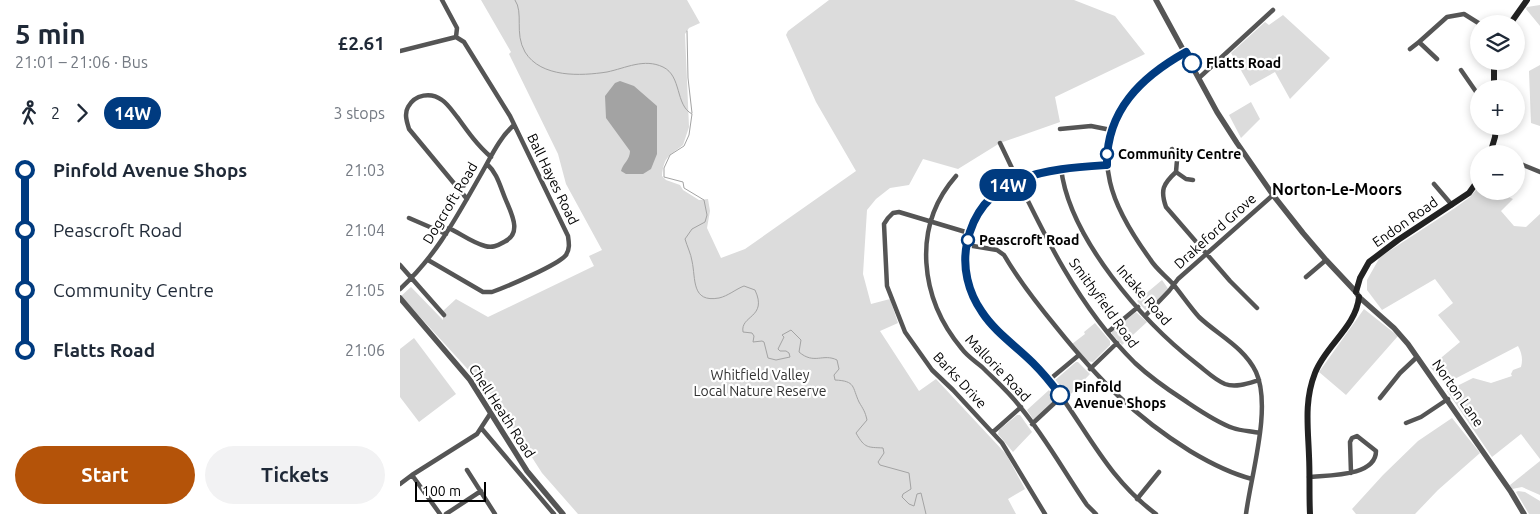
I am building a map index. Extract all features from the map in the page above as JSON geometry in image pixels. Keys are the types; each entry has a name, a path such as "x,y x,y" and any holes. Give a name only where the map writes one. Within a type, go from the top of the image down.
{"main road":[{"path":"1516,15 1527,0"},
{"name":"Endon Road","path":"1310,514 1306,423 1310,387 1320,360 1355,312 1358,305 1360,278 1369,262 1470,191"}],"street":[{"path":"400,51 456,37 456,28 442,0"},
{"name":"Norton Lane","path":"1156,0 1200,77 1217,112 1273,195 1326,260 1394,328 1417,357 1448,399 1524,514"},
{"path":"1200,77 1273,10"},
{"path":"1410,49 1447,17 1464,14 1470,18"},
{"name":"Ball Hayes Road","path":"428,260 483,292 498,289 556,262 566,254 569,245 568,236 510,116 464,42 456,37"},
{"path":"1419,42 1437,60"},
{"path":"1186,52 1163,66 1139,87 1125,103 1111,130 1107,165 1110,182 1119,206 1151,261 1174,285 1199,316 1244,354 1259,380 1262,399 1260,433 1246,514"},
{"path":"1461,70 1470,83"},
{"path":"467,199 409,129 406,122 408,107 413,100 424,95 431,95 443,100 482,150 491,157"},
{"name":"Dogcroft Road","path":"400,289 428,260 450,228 506,132 514,125"},
{"path":"1060,129 1091,126 1111,130"},
{"name":"Smithyfield Road","path":"1000,143 1070,280 1117,343 1136,364 1160,384 1204,413 1234,429 1260,433"},
{"path":"1172,149 1177,160 1176,172 1164,187 1162,196 1166,207 1206,254 1257,308"},
{"path":"450,228 483,246 497,246 510,240 514,231 514,219 494,170 487,164"},
{"path":"1107,165 1061,168 1030,175 1005,187 992,197 976,218 966,245 965,266 968,282 978,306 991,324 1049,380 1108,467 1138,499 1156,514"},
{"path":"1525,166 1540,172"},
{"name":"Intake Road","path":"1061,168 1063,184 1077,218 1095,252 1120,286 1163,335 1184,354 1227,385 1238,385 1259,380"},
{"path":"1176,172 1193,180"},
{"name":"Mallorie Road","path":"956,176 947,186 937,204 928,236 925,264 932,297 946,327 963,350 1021,407 1087,505 1096,514"},
{"path":"1434,184 1452,205"},
{"name":"Drakeford Grove","path":"1146,315 1174,285 1178,278 1273,195"},
{"name":"Barks Drive","path":"969,233 899,212 892,213 884,224 887,286 905,332 932,370 993,432 1011,455 1045,514"},
{"path":"409,218 446,234"},
{"path":"966,245 997,250 1004,255 1036,303 1090,369 1118,397 1170,439 1216,467 1232,474 1252,479"},
{"path":"1306,277 1326,260"},
{"path":"400,265 444,315"},
{"name":"Chell Heath Road","path":"400,298 470,380 527,472 563,514"},
{"path":"1108,332 1138,307"},
{"path":"1090,369 1117,343"},
{"path":"1049,380 1079,355"},
{"path":"1380,398 1400,373 1417,357"},
{"path":"1032,424 1061,397"},
{"path":"1406,423 1421,417 1448,399"},
{"path":"993,432 1021,407"},
{"path":"400,484 477,434 490,414"},
{"name":"Chell Heath Road","path":"482,429 554,514"},
{"path":"1309,477 1351,473 1361,470 1370,463 1376,451 1357,436 1352,438 1350,442 1351,473"},
{"path":"467,470 495,514"},
{"path":"1138,499 1159,472"},
{"path":"412,475 440,514"},
{"path":"446,514 481,491"}],"green space":[{"name":"Whitfield Valley Local Nature Reserve","path":"481,0 687,0 700,23 689,28 685,34 689,127 683,145 666,160 662,176 666,180 680,185 683,190 699,200 708,199 710,211 707,228 721,258 745,249 856,171 816,102 786,35 788,31 829,0 1074,0 1115,16 1145,54 1055,97 1060,122 1000,143 958,169 923,159 909,185 890,188 876,199 867,210 863,274 871,304 890,299 898,323 880,331 919,391 936,379 1006,454 1025,489 1008,499 1016,514 578,514 542,473 494,398 401,296 411,287 443,320 443,311 456,299 488,317 594,266 589,256 602,250 566,184 558,154 509,54 511,52"},
{"path":"1540,5 1540,26 1526,9 1527,7"},
{"path":"1283,15 1330,58 1290,99 1275,72 1250,86 1231,53 1265,22 1269,25"},
{"path":"1540,65 1540,126 1531,123 1529,71"},
{"path":"1251,102 1260,119 1241,138 1229,115"},
{"path":"1470,197 1470,200 1512,200 1501,211 1514,226 1526,227 1540,214 1540,459 1521,434 1492,457 1447,391 1473,378 1491,383 1512,376 1513,370 1521,367 1522,364 1522,356 1518,346 1445,384 1430,367 1460,342 1438,315 1453,303 1435,279 1382,310 1367,290 1367,280 1380,257"},
{"path":"1162,280 1169,290 1151,308 1145,310 1137,301"},
{"path":"1364,309 1398,336 1346,395 1319,372"},
{"path":"1136,312 1147,322 1122,345 1112,334 1112,331"},
{"path":"1095,323 1110,341 1110,345 1093,362 1087,361 1072,344"},
{"path":"414,338 456,394 419,422 400,397 400,349"},
{"path":"1076,362 1090,374 1067,398 1054,381"},
{"path":"1049,390 1055,400 1037,418 1033,419 1027,410"},
{"path":"1017,415 1020,415 1032,432 1013,452 998,434 999,430"},
{"path":"1452,418 1480,453 1438,490 1415,514 1356,514 1352,509 1383,475 1418,441"},
{"path":"1540,461 1540,495 1522,487 1512,489 1510,485"},
{"path":"1516,492 1525,492 1540,501 1540,514 1529,514"}],"shaded area":[{"path":"620,81 634,86 657,106 657,154 651,169 643,174 626,174 621,171 629,157 630,151 606,118 605,96 615,83"}],"waterway":[{"path":"515,0 519,11 519,31 522,45 525,52 541,67 562,73 585,74 607,72 649,63 656,64 669,71 676,83 683,104 692,114 689,135 684,146 670,155 664,168 664,177 683,182 684,188 704,200 707,215 705,222 692,229 685,239 691,258 696,288 704,297 710,299 722,297 744,286 755,290 758,306 756,311 745,322 743,332 752,333 754,336 753,342 764,342 768,358 776,360 790,357 789,353 778,349 784,337 782,335 791,330 801,340 799,352 804,356 837,360 839,369 834,375 835,380 850,383 867,420 856,433 865,445 883,448 884,453 878,462 880,465 909,473 911,489 903,494 902,497 914,506 917,494 921,493 926,514"},
{"path":"687,31 688,78 692,113"}],"bus line":[{"name":"14W","path":"1060,395 1034,364 991,324 974,300 965,266 965,252 969,233 982,208 992,197 1018,180 1030,175 1061,168 1107,165 1111,130 1115,119 1125,103 1139,87 1176,57 1186,52 1192,63"}],"place":[{"name":"Flatts Road","path":"1192,63"},
{"name":"Community Centre","path":"1107,154"},
{"name":"Peascroft Road","path":"968,240"},
{"name":"Pinfold Avenue Shops","path":"1060,395"}],"district":[{"name":"Norton-Le-Moors","path":"1337,189"}]}
